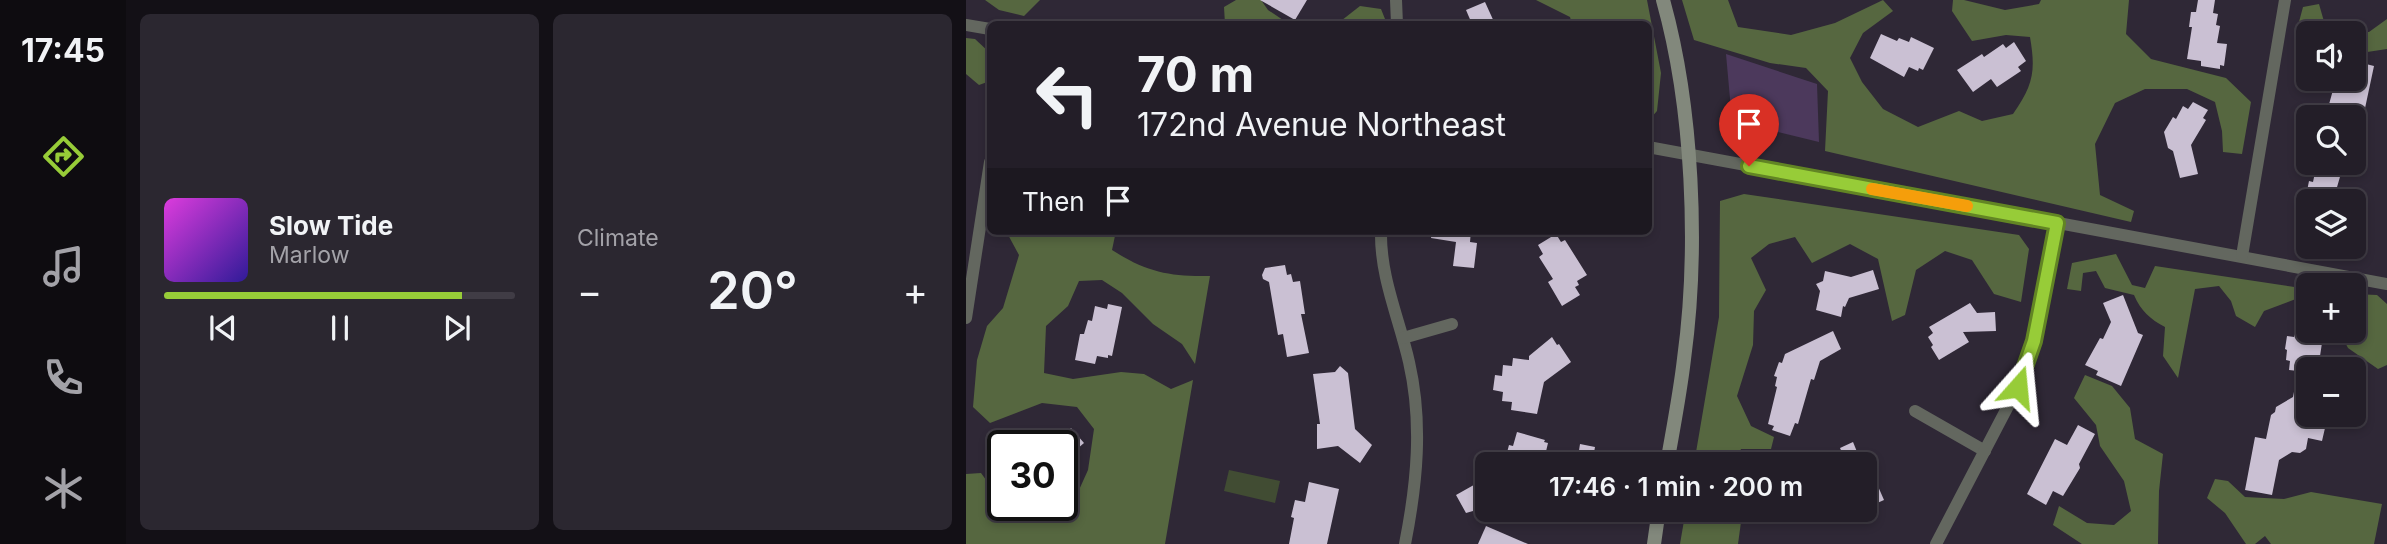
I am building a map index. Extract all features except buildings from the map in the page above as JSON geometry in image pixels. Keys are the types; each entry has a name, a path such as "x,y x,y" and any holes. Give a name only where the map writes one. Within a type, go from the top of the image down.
{"street":[{"path":"1396,0 1397,21"},
{"path":"1662,0 1669,21 1689,155 1691,260 1685,357 1669,452"},
{"path":"2242,256 2285,0"},
{"path":"966,25 987,28"},
{"path":"1652,148 2387,284"},
{"path":"966,318 987,182"},
{"path":"1936,544 2018,387 2034,341 2057,223"},
{"path":"1381,235 1384,272 1410,364 1417,418 1413,505 1405,544"},
{"path":"1403,338 1452,324"},
{"path":"1915,411 1985,451"},
{"path":"1654,544 1658,522"}],"green space":[{"path":"985,0 1040,0 1024,16 999,10"},
{"path":"1236,0 1261,0 1268,10 1284,21 1225,21 1224,7"},
{"path":"1536,0 1647,0 1651,21 1571,21 1570,17"},
{"path":"1682,0 1728,0 1738,27 1791,35 1835,23 1883,0 1893,11 1863,33 1850,58 1862,82 1883,109 1918,127 1959,111 1982,121 2013,114 2029,86 2033,69 2030,37 2006,35 1972,41 1952,11 1953,0 2005,10 2039,4 2041,0 2129,0 2126,34 2151,59 2226,78 2251,102 2242,154 2223,152 2222,131 2215,102 2187,89 2145,89 2115,103 2095,144 2100,195 2134,211 2131,222 1825,151 1828,91 1806,68 1770,63 1694,40"},
{"path":"2319,4 2324,21 2299,21 2303,7"},
{"path":"1360,6 1381,9 1386,21 1341,21"},
{"path":"2387,19 2387,49 2366,52 2366,32"},
{"path":"1652,26 1661,73 1657,111 1652,117"},
{"path":"966,38 975,39 987,50 987,82 979,85 966,74"},
{"path":"1744,194 2019,235 2029,249 2021,302 1994,294 1972,260 1945,251 1916,270 1905,315 1892,321 1878,259 1850,244 1812,263 1795,237 1769,244 1751,258 1766,290 1754,311 1753,345 1737,396 1751,426 1774,437 1771,449 1696,452 1719,317 1720,201"},
{"path":"1008,235 1115,235 1112,250 1136,263 1159,272 1210,276 1195,364 1182,344 1153,324 1122,293 1102,280 1079,281 1068,306 1046,326 1044,373 1073,379 1121,372 1144,374 1171,389 1193,380 1165,544 966,544 966,474 981,473 987,481 987,521 1078,521 1078,492 1088,470 1094,429 1077,407 1042,403 990,423 973,407 977,360 987,326 1003,308 1019,255"},
{"path":"2116,254 2132,285 2145,288 2155,266 2296,287 2296,299 2264,311 2255,327 2236,316 2231,301 2219,286 2195,289 2178,378 2163,356 2165,327 2146,314 2134,295 2105,288 2096,271 2083,273 2081,291 2067,289 2072,263"},
{"path":"2366,295 2377,295 2387,304 2387,365 2378,369 2366,361 2366,357 2361,357 2345,343 2366,343"},
{"path":"2085,375 2112,386 2130,408 2135,439 2163,454 2158,544 2082,544 2053,525 2059,506 2087,523 2114,525 2131,511 2124,481 2100,446 2096,425 2074,398"},
{"path":"1229,470 1280,481 1275,503 1224,491"},
{"path":"2215,479 2228,481 2245,497 2284,499 2311,492 2382,504 2374,544 2271,544 2265,536 2255,544 2246,544 2225,513 2207,498"},
{"path":"1684,522 1741,522 1738,544 1680,544"}],"shaded area":[{"path":"1726,54 1817,84 1819,142 1732,121"}],"slow traffic":[{"path":"1872,189 1967,206"}],"route":[{"path":"1749,166 2057,223 2034,341 2018,387"}]}
